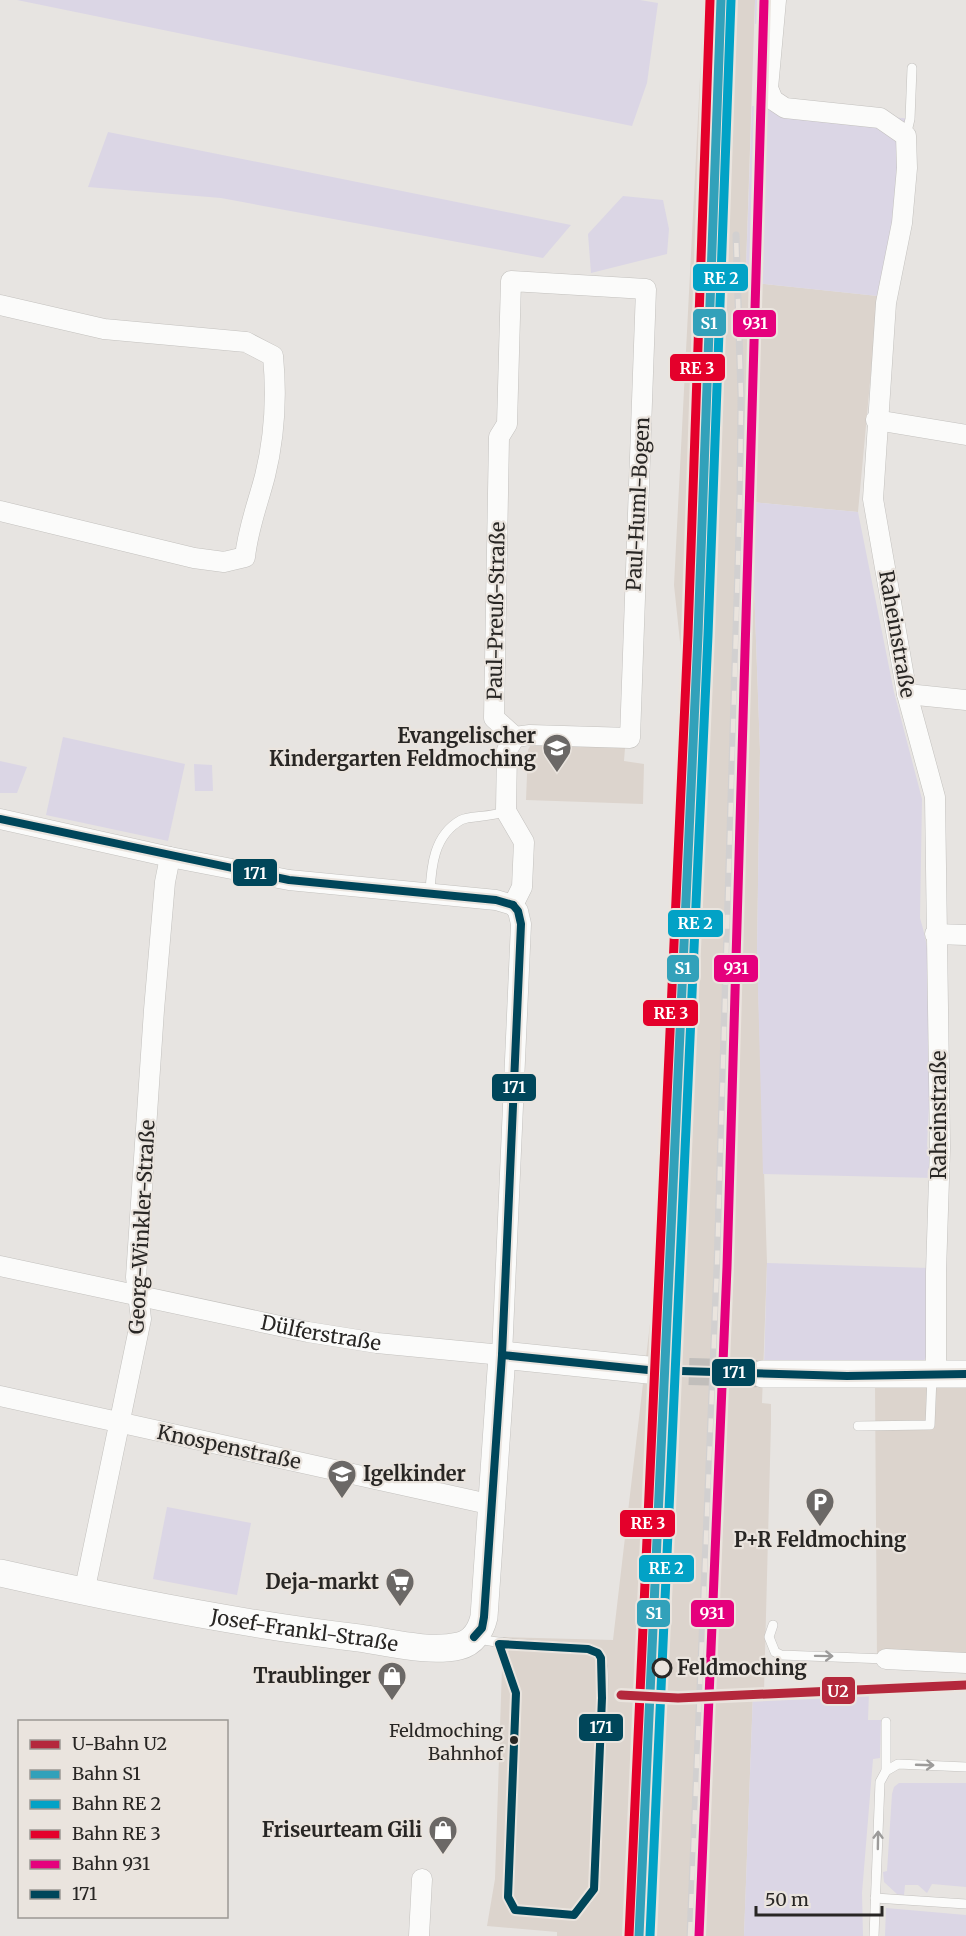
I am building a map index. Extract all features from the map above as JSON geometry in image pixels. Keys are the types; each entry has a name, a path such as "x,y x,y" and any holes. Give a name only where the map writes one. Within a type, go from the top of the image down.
{"main road":[{"name":"Dülferstraße","path":"502,1355 648,1370"},
{"path":"487,1640 482,1628 493,1505 502,1355"},
{"path":"763,1374 966,1374"},
{"name":"Josef-Frankl-Straße","path":"0,1573 84,1593 295,1630 409,1645 460,1646 487,1640"}],"street":[{"path":"776,0 768,88 773,100 785,108 880,118 906,136"},
{"name":"Raheinstraße","path":"906,136 907,168 903,223 886,303 876,420 873,499 907,693 935,797 935,934 939,1004 940,1148 934,1374"},
{"name":"Paul-Preuß-Straße","path":"511,281 507,424 499,437 494,718 515,737"},
{"name":"Paul-Huml-Bogen","path":"511,281 646,289 630,738 530,735 515,737"},
{"path":"0,304 104,329 246,342 273,356 276,394 265,475 247,536 245,557 224,562 194,558 0,511"},
{"path":"876,420 966,435"},
{"path":"907,693 966,700"},
{"path":"513,905 522,887 524,842 506,811 507,750 515,737"},
{"path":"0,819 170,857 289,880 513,905 518,911 520,924 502,1355"},
{"name":"Georg-Winkler-Straße","path":"84,1593 141,1319 136,1277 152,1033 165,882 170,857"},
{"path":"935,934 966,935"},
{"name":"Dülferstraße","path":"0,1266 140,1298 377,1343 502,1355"},
{"name":"Knospenstraße","path":"0,1396 493,1505"},
{"path":"886,1659 966,1664"},
{"path":"419,1936 422,1879"}],"lane":[{"path":"906,136 910,119 912,68"},
{"path":"430,894 431,864 441,838 462,819 492,817 506,811"},
{"path":"858,1426 930,1425 934,1374"},
{"path":"773,1625 769,1637 775,1652 781,1655 886,1659"},
{"name":"Josef-Frankl-Straße","path":"487,1640 588,1649 598,1653 602,1665 594,1889 574,1915 515,1910 508,1898 516,1693 487,1640"},
{"path":"874,1936 880,1782 886,1770 886,1722"},
{"path":"886,1770 898,1764 966,1767"},
{"path":"875,1898 966,1904"}],"shaded area":[{"path":"17,0 640,0 658,3 647,83 632,126"},
{"path":"704,0 755,0 746,267 756,283 878,296 858,512 751,502 760,751 757,952 767,1263 762,1403 771,1404 771,1423 764,1692 753,1693 744,1936 557,1936 557,1932 487,1926 495,1879 503,1637 613,1640 653,1298 677,923 686,699 674,585"},
{"path":"755,0 779,0 778,18 755,24"},
{"path":"752,106 914,119 906,144 904,221 878,296 756,283 746,267"},
{"path":"108,132 571,225 543,258 221,198 88,187"},
{"path":"623,196 663,200 669,229 667,254 591,273 588,234"},
{"path":"751,502 858,512 894,692 922,799 920,918 926,944 932,1001 932,1061 927,1146 933,1163 933,1178 763,1174 757,952 760,751"},
{"path":"63,737 185,764 168,841 46,815"},
{"path":"531,744 625,748 624,761 644,764 643,804 526,800 528,750"},
{"path":"0,761 27,767 17,793 0,793"},
{"path":"194,764 212,765 213,791 195,791"},
{"path":"767,1263 930,1268 931,1347 922,1365 764,1367"},
{"path":"966,1378 966,1662 877,1661 875,1386"},
{"path":"167,1507 251,1523 237,1595 153,1579"},
{"path":"869,1692 868,1720 881,1720 880,1758 873,1759 862,1893 863,1936 744,1936 753,1693"},
{"path":"899,1783 966,1783 966,1887 932,1884 927,1893 918,1885 905,1885 904,1895 897,1894 884,1882 883,1872 887,1871 892,1794 894,1787"},
{"path":"886,1908 966,1915 966,1936 885,1936"}],"tunnel":[{"path":"648,1370 763,1374"}],"railway":[{"path":"690,1936 717,1267 740,497 741,396 736,235"}],"metro line":[{"name":"U2","path":"621,1695 678,1698 966,1685"}],"rail line":[{"name":"S1","path":"639,1936 698,635 721,0"},
{"name":"931","path":"699,1936 727,1267 764,1"}],"transit line":[{"path":"629,1936 688,635 710,0"},
{"path":"650,1936 708,635 731,0"},
{"name":"171","path":"0,819 289,880 496,900 513,905"},
{"name":"171","path":"474,1637 482,1628 484,1617 502,1355 521,924 518,911 513,905"},
{"name":"171","path":"502,1355 648,1370 847,1376 966,1374"},
{"name":"171","path":"499,1644 588,1649 598,1653 601,1658 602,1698 594,1889 574,1915 515,1910 508,1897 516,1693 499,1644"}],"place":[{"name":"Evangelischer Kindergarten Feldmoching","path":"557,774"},
{"name":"Igelkinder","path":"342,1500"},
{"name":"P+R Feldmoching","path":"820,1528"},
{"name":"Deja-markt","path":"400,1608"},
{"name":"Feldmoching","path":"662,1668"},
{"name":"Traublinger","path":"392,1702"},
{"name":"Feldmoching Bahnhof","path":"514,1740"},
{"name":"Friseurteam Gili","path":"443,1856"}]}
